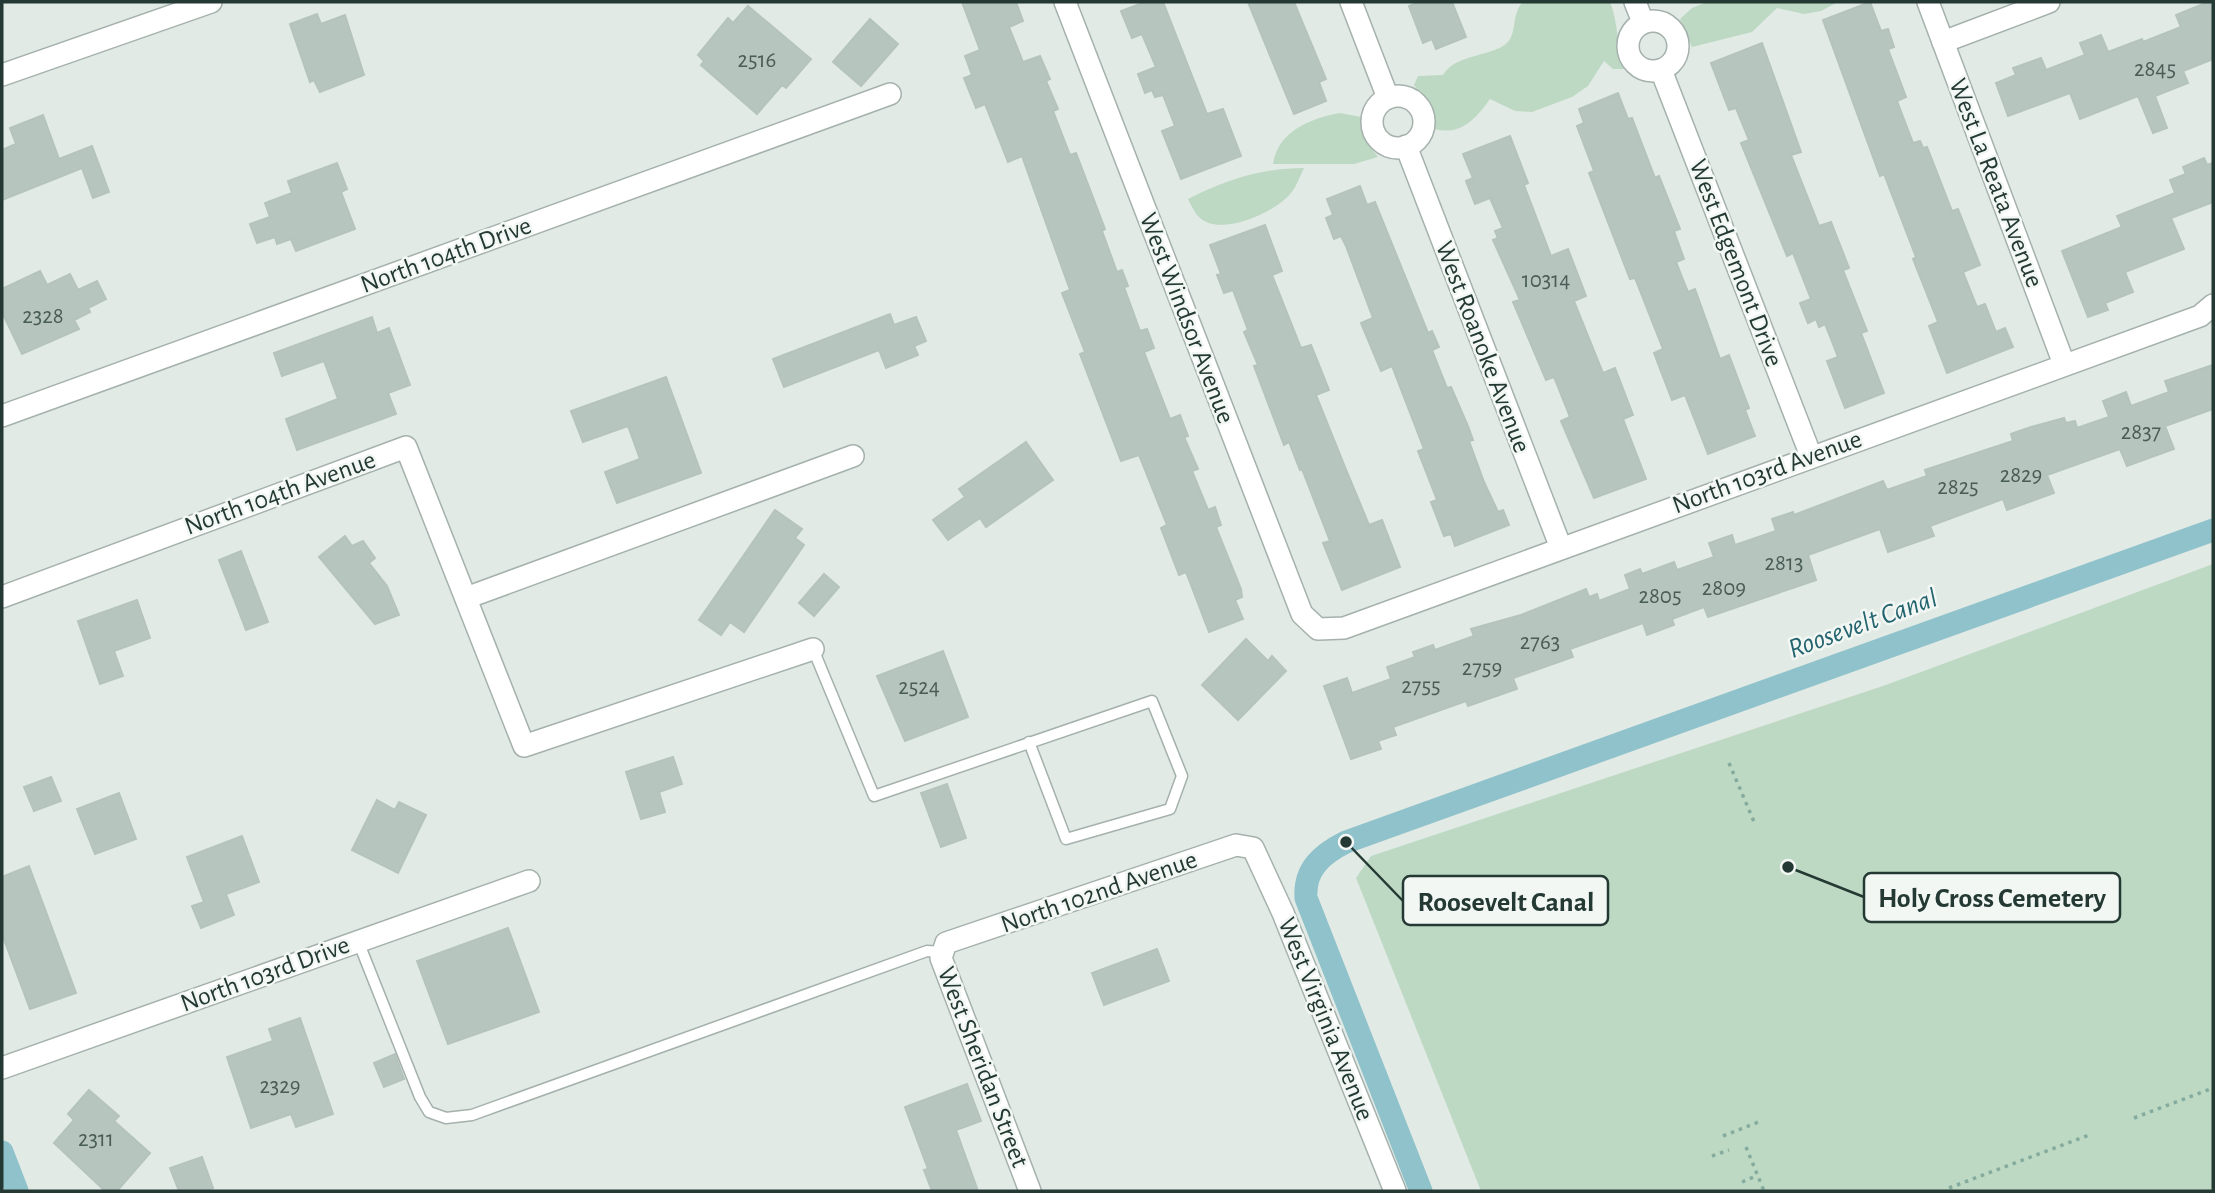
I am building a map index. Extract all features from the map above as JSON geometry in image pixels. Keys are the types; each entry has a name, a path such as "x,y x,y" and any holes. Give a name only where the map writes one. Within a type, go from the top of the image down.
{"street":[{"path":"2,75 211,2"},
{"name":"West Windsor Avenue","path":"1065,2 1302,614 1318,629"},
{"path":"1351,2 1388,98"},
{"path":"1636,2 1643,22"},
{"name":"West La Reata Avenue","path":"1928,2 2064,364"},
{"path":"1943,42 2049,2"},
{"path":"1653,20 1668,25 1678,41 1675,59 1661,70 1640,68 1629,55 1628,38 1643,22 1653,20"},
{"name":"West Edgemont Drive","path":"1661,70 1811,456"},
{"name":"North 104th Drive","path":"2,416 890,94"},
{"path":"1395,96 1411,100 1422,113 1422,129 1413,142 1406,146 1389,146 1376,135 1372,127 1375,110 1388,98 1395,96"},
{"name":"West Roanoke Avenue","path":"1406,146 1561,548"},
{"name":"North 103rd Avenue","path":"1318,629 1344,628 2200,316 2213,305"},
{"name":"North 104th Avenue","path":"2,597 406,447 524,746 813,649"},
{"path":"466,598 853,456"},
{"name":"North 102nd Avenue","path":"944,947 1236,845 1253,848"},
{"name":"West Virginia Avenue","path":"1253,848 1283,913 1395,1191"},
{"name":"North 103rd Drive","path":"2,1068 529,881"},
{"name":"West Sheridan Street","path":"944,947 940,958 1030,1191"}],"lane":[{"path":"813,649 874,796 1029,742 1152,701 1182,776 1170,809 1066,839 1029,742"},
{"path":"358,941 420,1097 429,1112 446,1118 485,1110 944,947"}],"path":[{"path":"1728,762 1755,824"},
{"path":"2134,1118 2213,1088"},
{"path":"1723,1136 1761,1121"},
{"path":"1949,1188 2089,1135"},
{"path":"1746,1147 1764,1191"},
{"path":"1712,1156 1729,1150"},
{"path":"1742,1182 1757,1176"}],"green space":[{"path":"1523,2 1610,2 1625,69 1613,69 1604,61 1588,86 1572,97 1532,112 1515,111 1490,99 1473,119 1460,128 1444,131 1435,129 1431,110 1414,85 1418,76 1443,75 1448,68 1463,60 1503,46 1511,37 1519,7"},
{"path":"1707,2 1838,2 1821,11 1804,14 1777,8 1752,32 1692,47 1680,19 1692,8"},
{"path":"1340,113 1361,117 1365,140 1378,157 1354,164 1273,164 1281,143 1298,128 1318,118"},
{"path":"1304,168 1295,187 1284,200 1274,208 1248,220 1221,225 1210,223 1198,216 1188,199 1244,176 1273,170"},
{"path":"2213,564 2213,1191 1481,1191 1356,878 1371,856 1883,686"}],"building":[{"path":"962,2 1016,2 1023,21 1009,27 1023,62 1040,56 1050,79 1046,81 1058,109 1053,111 1070,155 1076,153 1105,229 1102,231 1117,272 1122,270 1128,286 1124,287 1140,331 1147,329 1154,348 1144,352 1170,419 1180,415 1188,436 1184,437 1198,469 1192,471 1208,510 1215,507 1221,525 1216,527 1241,589 1242,597 1235,600 1243,619 1209,632 1186,572 1179,575 1161,528 1167,525 1139,455 1121,461 1080,354 1085,352 1062,293 1070,290 1022,156 1008,162 985,104 976,108 964,78 972,75 965,56 980,50"},
{"path":"1145,2 1163,2 1207,114 1223,109 1241,156 1181,179 1162,131 1175,126 1163,95 1155,97 1152,90 1145,93 1138,74 1156,67 1142,34 1132,38 1121,11"},
{"path":"1248,2 1294,2 1326,79 1319,82 1326,101 1294,114"},
{"path":"1419,2 1452,2 1466,37 1436,49 1432,39 1423,43 1409,6"},
{"path":"1870,2 1881,31 1888,29 1894,47 1888,49 1906,97 1897,101 1913,143 1920,141 1923,148 1927,147 1952,211 1958,209 1980,265 1963,272 1977,307 1985,304 1996,332 2005,328 2013,347 1947,373 1929,326 1938,322 1913,259 1916,257 1884,174 1880,176 1823,20"},
{"path":"2213,2 2213,59 2183,71 2188,83 2155,96 2167,128 2153,133 2138,96 2080,119 2070,93 2008,116 1996,83 2016,75 2013,68 2041,58 2046,70 2085,55 2080,43 2101,35 2108,52 2142,39 2143,42 2181,27 2176,15"},
{"path":"748,6 811,59 786,88 782,85 757,114 701,65 704,61 698,55 728,18 733,23"},
{"path":"317,14 321,24 345,15 364,75 320,92 314,80 310,82 290,24"},
{"path":"870,19 898,44 861,86 833,62"},
{"path":"1762,43 1801,152 1791,155 1819,226 1831,222 1849,268 1843,270 1867,331 1861,333 1884,393 1845,408 1827,361 1838,357 1825,324 1819,327 1816,319 1808,323 1800,303 1811,299 1793,253 1787,256 1741,143 1749,140 1736,108 1729,110 1711,63"},
{"path":"1618,93 1628,119 1632,118 1655,178 1659,176 1680,229 1674,231 1684,259 1676,262 1688,292 1695,289 1720,359 1729,355 1749,408 1745,410 1755,436 1708,454 1685,395 1672,400 1654,353 1663,349 1635,278 1630,279 1589,173 1594,171 1577,126 1584,123 1579,109"},
{"path":"43,115 59,159 92,146 109,192 93,198 82,168 2,200 2,150 16,144 10,128"},
{"path":"1510,136 1528,183 1524,185 1551,256 1568,249 1586,296 1574,301 1603,373 1615,368 1633,415 1623,419 1646,479 1594,498 1561,421 1570,417 1554,377 1546,380 1513,302 1520,300 1493,240 1498,238 1495,231 1503,228 1490,198 1475,204 1466,181 1473,178 1463,154"},
{"path":"2204,158 2207,165 2213,163 2213,202 2171,218 2184,249 2125,272 2133,292 2105,303 2108,310 2088,317 2062,251 2122,227 2117,216 2175,193 2170,180 2186,174 2183,167"},
{"path":"337,163 347,189 341,192 355,229 296,251 291,239 277,244 275,237 257,243 250,224 270,217 265,203 292,193 288,181"},
{"path":"1360,186 1367,205 1375,202 1428,333 1432,331 1439,347 1432,350 1447,388 1451,387 1468,426 1473,440 1469,441 1484,482 1498,512 1503,510 1509,525 1455,546 1451,534 1444,536 1431,502 1437,500 1418,451 1424,449 1392,366 1381,371 1361,323 1373,318 1346,246 1341,236 1334,239 1326,218 1333,215 1327,199"},
{"path":"1265,225 1282,271 1272,275 1301,348 1311,345 1329,390 1316,395 1369,525 1382,520 1400,567 1342,590 1323,543 1330,541 1302,469 1300,470 1289,442 1284,445 1254,366 1258,365 1244,332 1248,330 1233,290 1224,293 1217,275 1221,274 1210,245"},
{"path":"40,271 47,285 70,274 78,290 97,281 106,299 88,308 90,312 74,320 79,329 22,354 2,312 2,289"},
{"path":"890,314 894,325 916,317 926,341 914,346 918,355 886,368 879,350 784,387 773,359"},
{"path":"372,317 377,333 389,328 410,385 388,393 396,414 297,450 286,419 338,399 324,361 282,376 274,353"},
{"path":"2213,365 2213,409 2165,426 2174,449 2127,466 2120,449 2047,475 2054,493 2007,510 2003,499 1930,526 1934,536 1888,552 1880,529 1808,555 1816,580 1708,617 1704,607 1672,619 1674,625 1647,635 1643,623 1570,649 1573,657 1513,678 1517,689 1468,706 1466,701 1393,727 1396,735 1378,741 1381,749 1351,759 1324,686 1347,678 1352,693 1391,679 1387,667 1415,657 1413,652 1433,645 1435,650 1474,636 1471,629 1521,615 1586,589 1589,597 1597,594 1599,601 1630,589 1625,575 1640,569 1642,574 1674,562 1677,570 1714,557 1709,543 1732,535 1735,545 1776,531 1772,519 1793,512 1794,515 1883,481 1887,490 1927,476 1925,470 2013,441 2011,434 2031,427 2064,418 2066,423 2075,421 2077,428 2109,417 2103,401 2126,392 2131,406 2169,392 2165,381"},
{"path":"666,377 701,473 617,503 605,472 640,459 628,426 583,442 571,411"},
{"path":"1026,442 1053,480 986,527 980,518 948,540 933,520 965,497 959,489"},
{"path":"775,510 802,529 795,538 804,545 744,632 730,622 721,635 699,620"},
{"path":"345,536 352,546 363,541 375,558 369,563 387,586 399,615 375,624 319,557"},
{"path":"241,551 268,622 246,630 219,560"},
{"path":"824,574 839,587 814,616 799,603"},
{"path":"137,600 150,638 114,651 123,676 100,684 78,621"},
{"path":"1246,639 1268,661 1272,656 1286,671 1238,720 1202,685"},
{"path":"943,651 968,717 905,741 877,676"},
{"path":"673,757 682,784 659,792 665,812 641,819 626,772"},
{"path":"51,777 61,801 34,811 24,787"},
{"path":"947,784 966,838 941,847 921,793"},
{"path":"119,793 136,839 95,854 77,809"},
{"path":"377,800 395,810 399,802 426,815 398,873 352,850"},
{"path":"242,836 259,882 226,894 234,915 201,928 192,906 204,902 187,857"},
{"path":"29,866 76,993 30,1009 2,934 2,877"},
{"path":"508,928 539,1012 448,1044 417,961"},
{"path":"1157,949 1169,981 1104,1005 1092,973"},
{"path":"300,1018 333,1114 296,1127 291,1114 251,1128 227,1057 273,1041 269,1029"},
{"path":"395,1054 404,1079 384,1087 374,1063"},
{"path":"967,1084 981,1121 956,1130 978,1191 932,1191 924,1170 928,1169 905,1107"},
{"path":"89,1090 119,1116 114,1121 150,1153 117,1191 105,1191 54,1143 74,1120 68,1114"},
{"path":"202,1157 213,1188 203,1191 179,1191 170,1168"}],"waterway":[{"name":"Roosevelt Canal","path":"1421,1191 1306,898 1311,871 1322,857 1346,842 2213,530"},
{"path":"2,1152 17,1191"}],"place":[{"name":"Roosevelt Canal","path":"1346,842"},
{"name":"Holy Cross Cemetery","path":"1788,867"}]}
